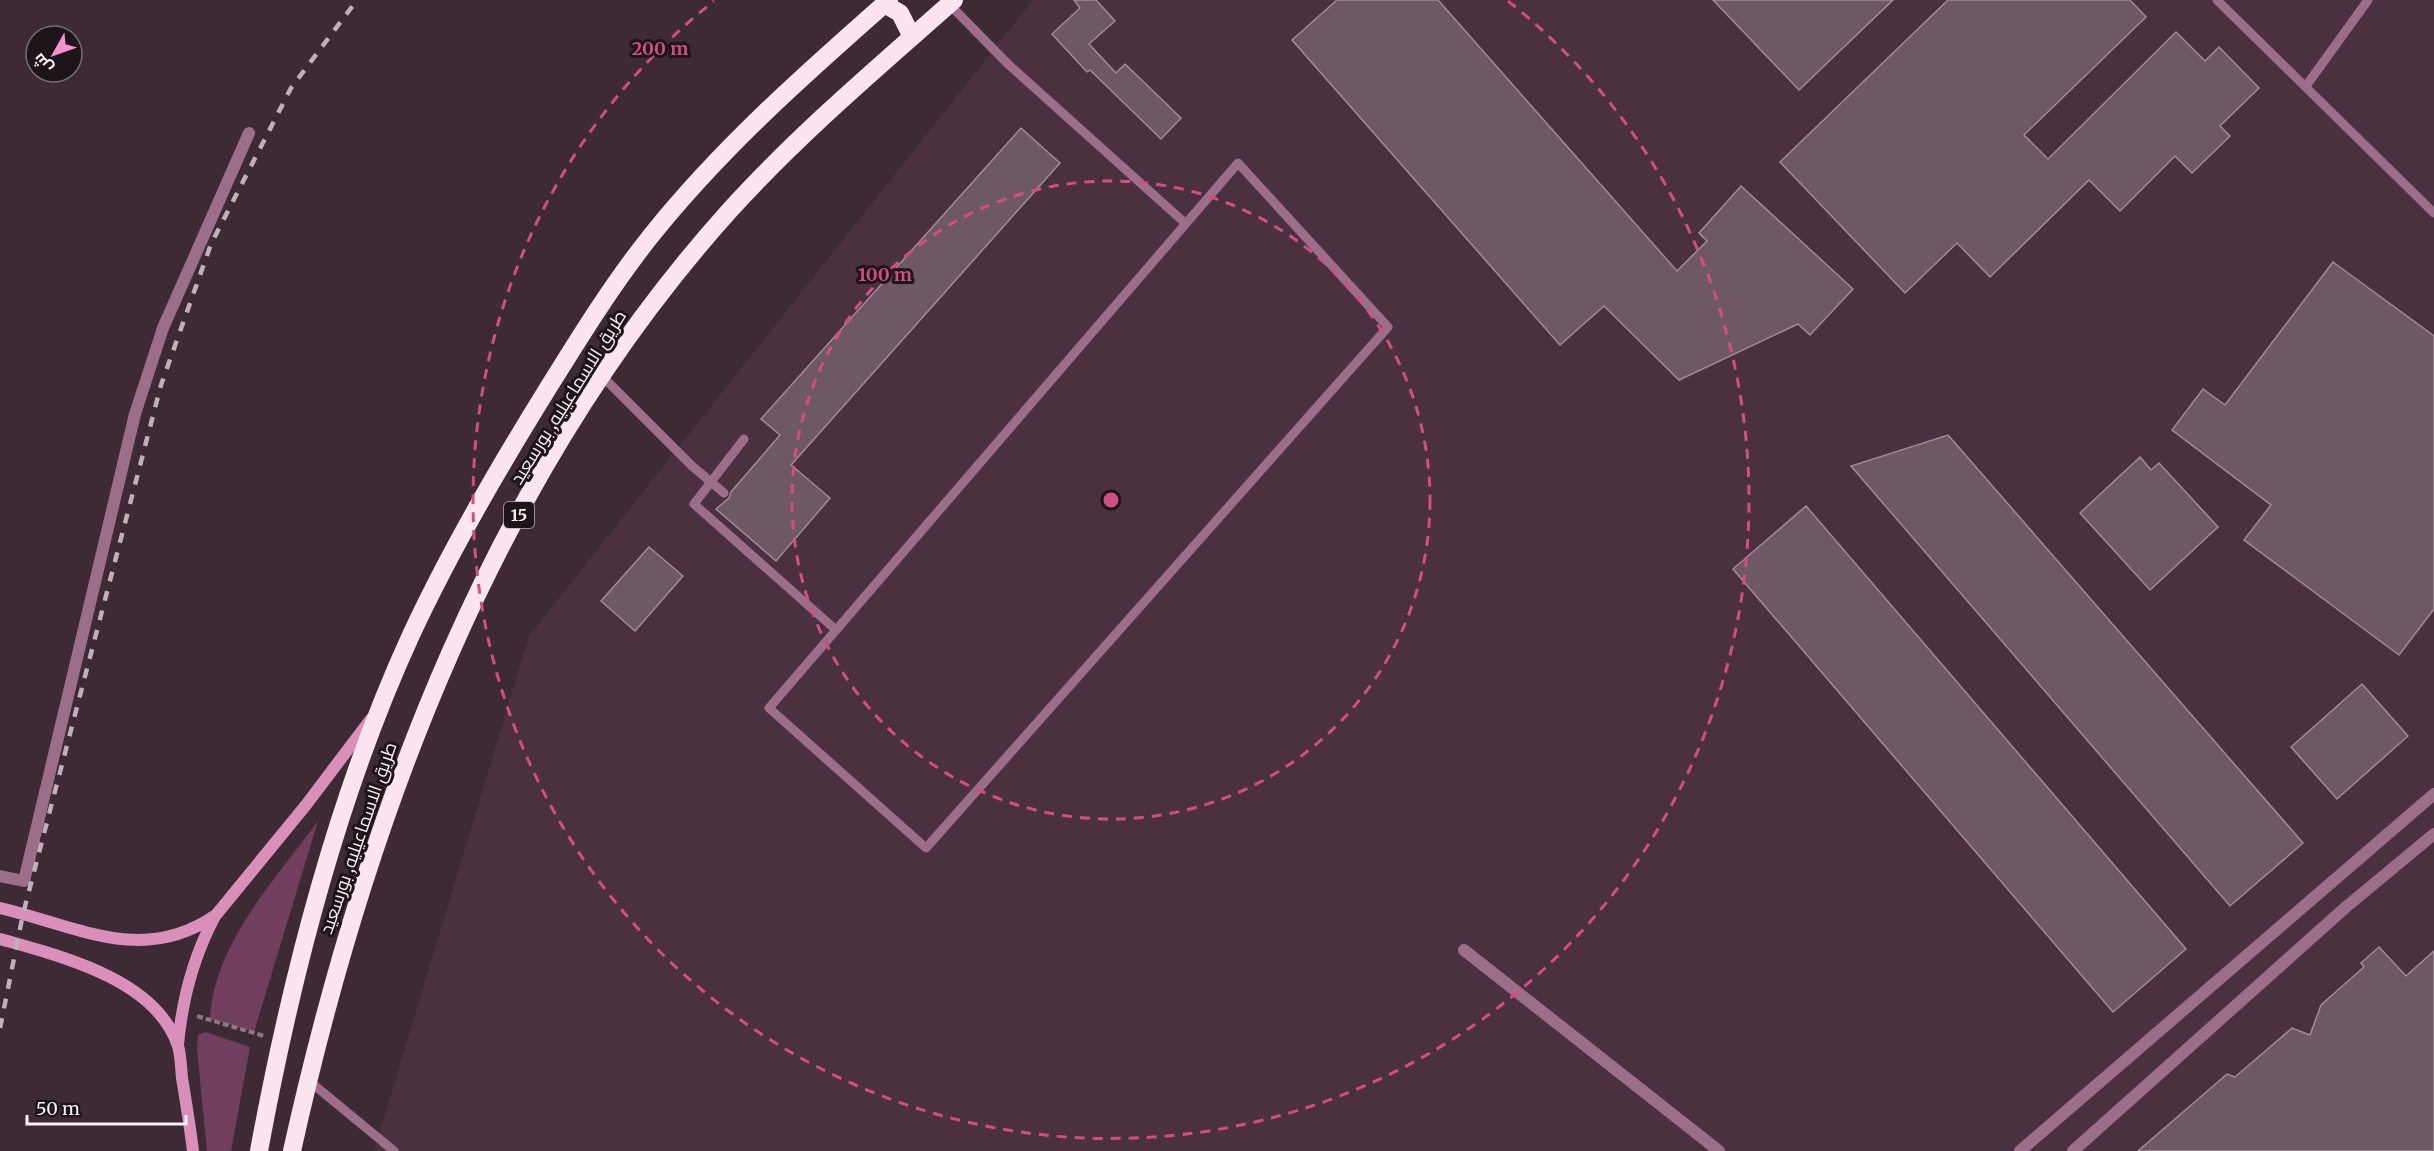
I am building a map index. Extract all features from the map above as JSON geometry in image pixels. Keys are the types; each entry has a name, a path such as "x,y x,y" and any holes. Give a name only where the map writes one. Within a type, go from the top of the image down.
{"highway":[{"name":"15","path":"887,2 900,13 912,37"},
{"name":"طريق الاسماعيليه, بورسعيد","path":"259,1151 311,919 337,832 382,704 411,637 458,540 511,447 607,295 650,237 697,182 745,132 887,2"},
{"name":"طريق الاسماعيليه, بورسعيد","path":"292,1151 308,1080 356,904 416,733 448,658 498,555 559,445 602,376 678,273 730,211 828,112 951,2"}],"main road":[{"path":"193,1151 178,1047 182,1011 191,971 216,915 306,805 382,704"},
{"path":"0,908 122,940 142,942 181,934 216,915"},
{"path":"0,939 20,943 111,977 128,987 158,1013 178,1047"}],"street":[{"path":"0,876 24,882 135,414 163,328 249,133"},
{"path":"2020,1151 2434,794"},
{"path":"2073,1151 2346,908 2434,834"},
{"path":"1464,950 1719,1151"}],"lane":[{"path":"2217,0 2434,213"},
{"path":"2306,86 2368,0"},
{"path":"951,2 1008,64 1185,223"},
{"path":"1238,163 1388,327 926,848 769,708 836,630 1238,163"},
{"path":"602,376 724,493"},
{"path":"744,439 694,504 836,630"},
{"path":"308,1080 394,1151"}],"path":[{"path":"182,1011 282,1041"}],"shaded area":[{"path":"1033,0 2434,0 2434,1151 374,1151 529,636"},
{"path":"318,821 254,1032 210,1019 214,991 235,938 266,889"},
{"path":"205,1032 250,1047 231,1151 207,1151 197,1049 198,1035"}],"building":[{"path":"1074,0 1096,0 1115,21 1089,44 1116,73 1125,64 1181,118 1161,139 1090,70 1087,72 1052,34 1080,8"},
{"path":"1337,0 1438,0 1677,271 1707,241 1699,233 1741,186 1853,289 1810,335 1798,324 1679,380 1604,306 1560,345 1292,40"},
{"path":"1713,0 1893,0 1799,90"},
{"path":"1948,0 2130,0 2146,17 2024,135 2048,159 2176,32 2205,61 2219,47 2259,88 2220,126 2230,136 2192,173 2175,156 2120,211 2089,180 1990,277 1957,243 1905,293 1780,162"},
{"path":"1021,128 1060,163 791,465 830,498 776,561 716,509 729,498 731,492 780,435 761,419"},
{"path":"2333,262 2434,336 2434,609 2399,655 2244,540 2271,505 2172,430 2203,389 2225,405"},
{"path":"1948,435 2303,843 2230,906 1851,466"},
{"path":"2140,457 2151,470 2159,463 2218,527 2150,590 2080,513"},
{"path":"1806,506 2186,949 2113,1012 1733,569"},
{"path":"649,547 683,576 635,631 601,601"},
{"path":"2362,684 2408,736 2337,799 2291,747"},
{"path":"2379,947 2406,976 2434,951 2434,1151 2138,1151 2227,1074 2235,1077 2292,1028 2310,1035 2321,1005 2364,967 2361,963"}],"railway":[{"path":"0,1028 23,914 161,385 211,244 291,88 357,0"}]}
